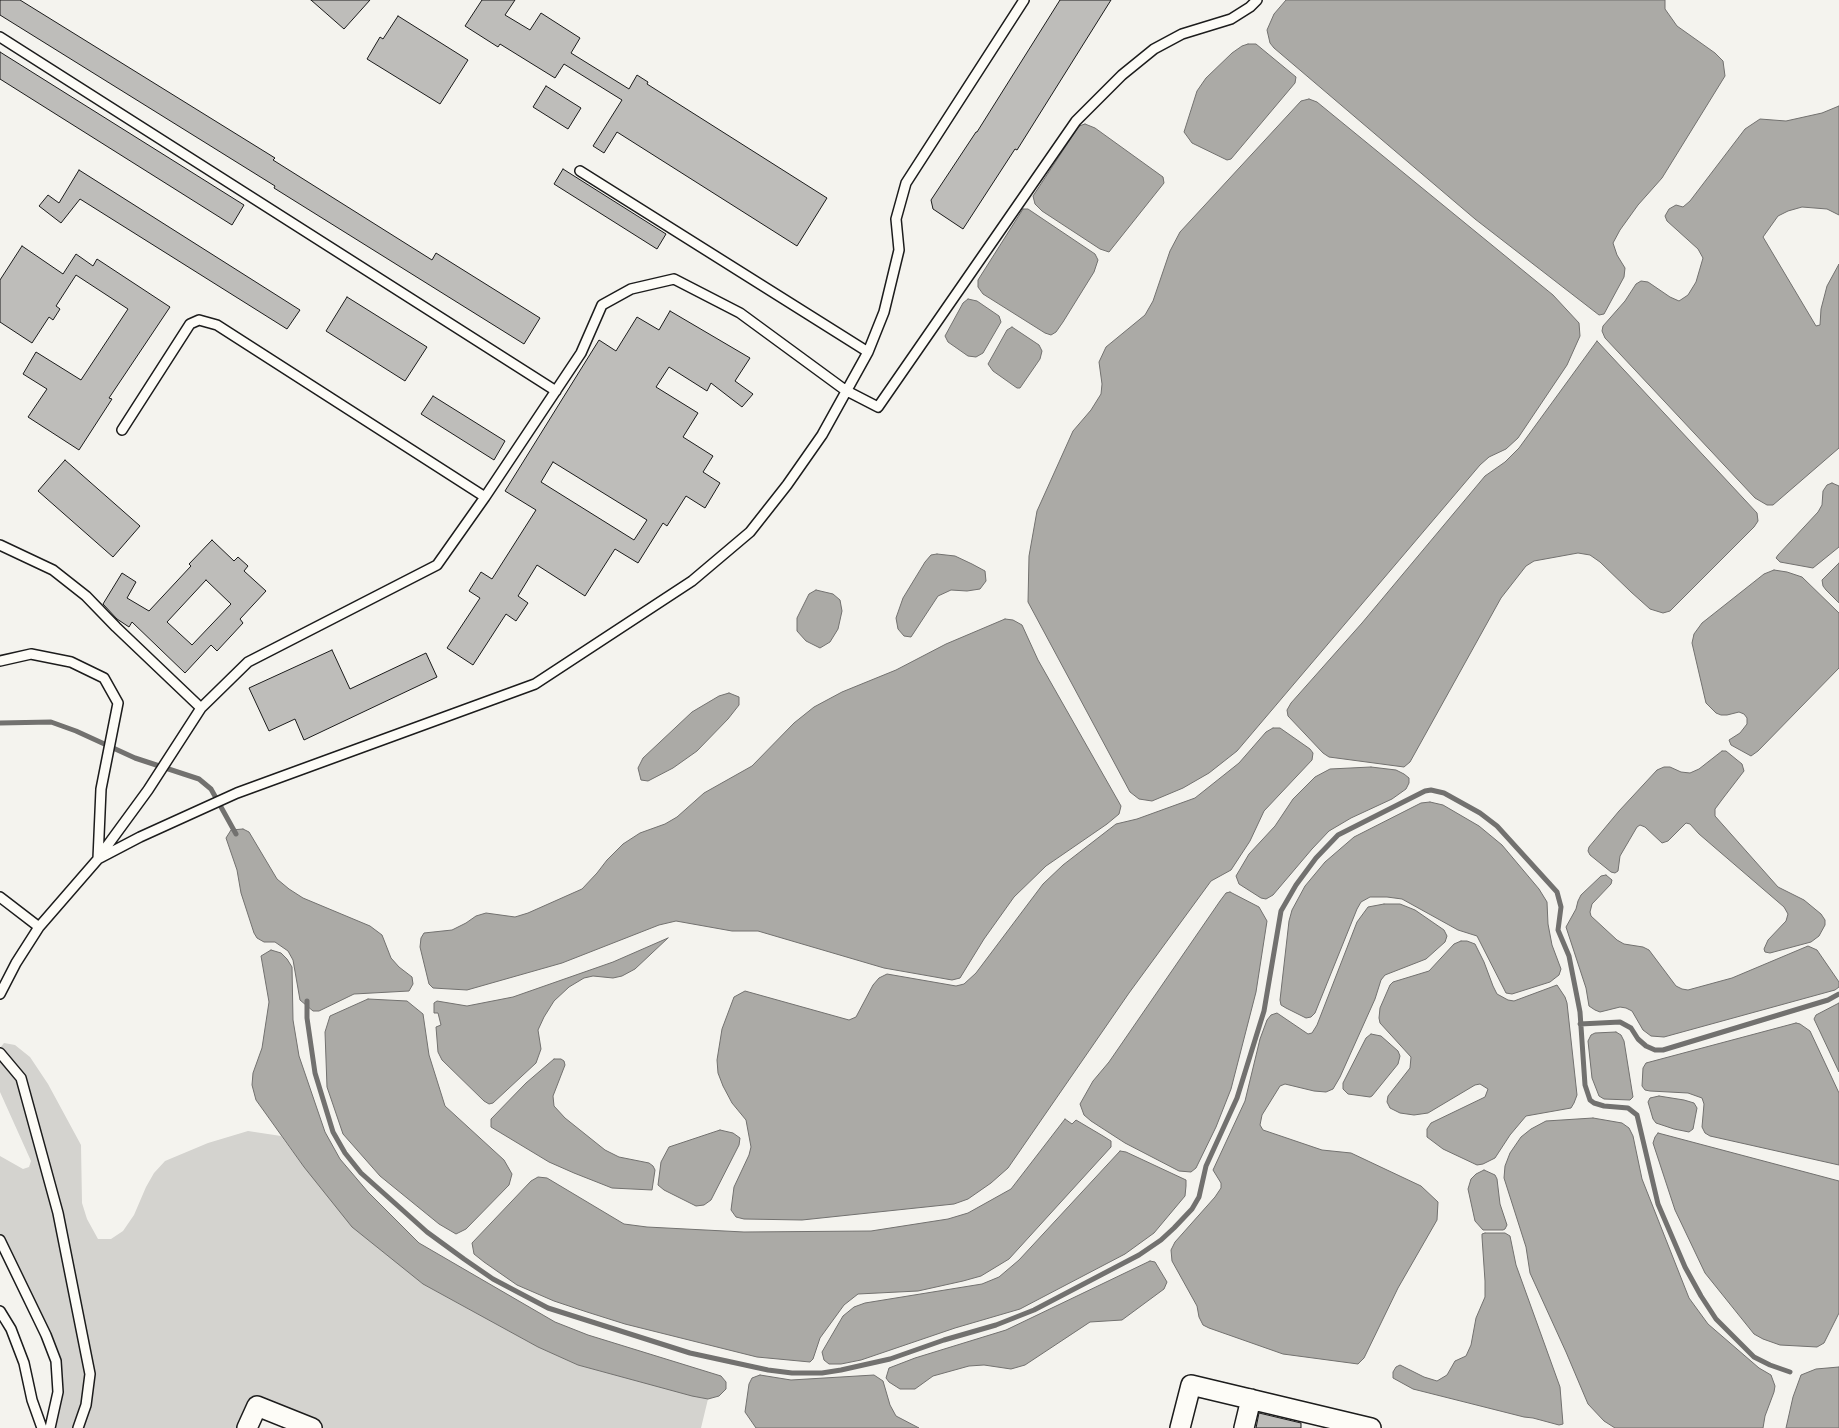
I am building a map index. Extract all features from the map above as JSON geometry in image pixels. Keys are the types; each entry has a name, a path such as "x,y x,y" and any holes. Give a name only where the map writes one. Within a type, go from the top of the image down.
{"street":[{"path":"1180,1428 1191,1386 1251,1399 1318,1422 1371,1428"},
{"path":"1244,1428 1251,1399"},
{"path":"247,1428 257,1406 312,1428"}],"lane":[{"path":"98,859 140,837 238,793 535,684 692,581 750,532 822,434 868,352 884,312 899,250 896,219 906,183 1024,0"},
{"path":"0,994 16,963 39,927 98,859 148,790 201,708 248,662 437,565 581,353 602,305 631,289 674,279 740,313 845,390 878,407 1076,121 1122,75 1154,49 1182,34 1231,19 1258,0"},
{"path":"0,37 556,391"},
{"path":"580,171 868,352"},
{"path":"122,430 190,324 198,320 217,325 485,497"},
{"path":"0,545 53,570 86,596 116,628 201,708"},
{"path":"0,661 31,654 71,662 104,678 118,703 100,789 98,859"},
{"path":"0,897 39,927"},
{"path":"0,1053 21,1078 58,1213 90,1374 86,1405 78,1428"},
{"path":"0,1240 46,1335 56,1361 58,1392 50,1428"},
{"path":"0,1311 11,1329 24,1364 32,1400 42,1428"}],"shaded area":[{"path":"1286,0 1665,0 1665,9 1677,26 1715,53 1723,61 1725,76 1662,178 1638,205 1613,243 1617,255 1625,268 1624,277 1604,314 1599,315 1475,219 1274,48 1270,43 1267,30 1274,14"},
{"path":"1248,44 1256,44 1296,77 1295,83 1231,159 1227,160 1192,143 1184,132 1197,91 1206,78 1232,53"},
{"path":"1309,99 1317,102 1553,295 1579,323 1580,336 1567,365 1518,438 1506,449 1489,457 1480,465 1237,751 1209,773 1183,788 1152,801 1139,799 1130,792 1028,602 1029,556 1037,511 1073,431 1091,410 1101,394 1102,384 1099,362 1106,347 1145,315 1153,301 1170,251 1180,232 1301,101"},
{"path":"1839,106 1839,215 1827,209 1802,207 1788,211 1778,216 1763,237 1816,326 1820,325 1821,309 1827,286 1839,264 1839,448 1773,505 1767,505 1755,498 1605,338 1602,331 1603,326 1625,301 1636,284 1641,281 1648,282 1679,301 1688,295 1696,282 1703,258 1698,249 1667,221 1665,216 1669,209 1676,205 1683,207 1690,201 1745,129 1760,119 1786,121 1822,113"},
{"path":"1085,124 1095,128 1163,177 1164,183 1109,252 1100,249 1042,211 1035,204 1033,196 1079,126"},
{"path":"1023,209 1028,209 1095,254 1098,260 1094,272 1063,322 1056,332 1051,335 983,294 978,287 978,280"},
{"path":"968,299 977,301 999,316 1001,322 983,353 976,357 968,356 948,342 945,336 963,303"},
{"path":"1012,327 1039,345 1042,351 1040,359 1020,388 1017,388 993,371 988,364 1007,330"},
{"path":"1597,341 1757,513 1758,521 1670,611 1663,613 1650,609 1590,555 1578,553 1534,561 1526,566 1501,598 1410,762 1404,767 1329,757 1288,716 1287,710 1291,703 1362,623 1485,476 1505,462 1519,448"},
{"path":"1832,483 1839,486 1839,547 1813,568 1780,562 1776,558 1818,512 1822,505 1823,491 1827,485"},
{"path":"931,555 955,556 985,571 986,581 980,589 967,591 951,590 938,596 911,637 904,636 898,629 896,618 903,598 925,562"},
{"path":"1839,563 1839,603 1823,586 1822,580"},
{"path":"1774,570 1802,577 1839,613 1839,668 1751,756 1731,745 1729,740 1740,733 1747,724 1747,718 1744,714 1739,712 1721,715 1716,713 1706,703 1692,643 1694,634 1702,623 1764,574"},
{"path":"816,590 833,594 840,600 842,611 838,629 830,642 820,648 806,641 797,631 797,618 809,594"},
{"path":"1005,619 1013,620 1022,625 1038,660 1121,806 1119,814 1046,866 1014,897 984,939 960,978 952,980 884,968 758,931 732,931 676,921 659,925 562,963 467,990 433,988 429,984 420,947 421,938 424,933 452,930 476,916 486,913 515,917 582,889 623,844 640,833 665,824 677,817 704,793 752,766 794,723 814,707 842,692 896,670 946,644"},
{"path":"729,693 739,697 739,705 697,751 673,768 648,781 641,780 638,768 643,758 692,712 719,696"},
{"path":"1273,728 1280,728 1310,749 1313,753 1312,760 1264,811 1250,841 1231,870 1211,881 1129,993 1008,1168 968,1199 954,1204 802,1220 744,1219 736,1217 731,1210 734,1187 751,1147 746,1120 732,1103 723,1086 718,1073 717,1060 722,1029 734,997 745,991 849,1020 856,1017 873,985 879,978 887,974 956,986 964,984 976,973 1043,884 1063,865 1116,824 1137,819 1195,798 1239,763 1266,732"},
{"path":"1722,751 1726,751 1742,764 1744,771 1715,809 1715,816 1778,887 1804,900 1821,914 1825,920 1825,925 1819,936 1811,942 1770,953 1765,952 1764,949 1768,940 1786,921 1788,914 1784,907 1699,834 1690,824 1686,823 1668,841 1662,843 1645,827 1640,825 1620,856 1618,871 1615,873 1611,872 1590,855 1588,851 1589,847 1619,811 1657,770 1670,767 1681,772 1690,773 1699,769"},
{"path":"1371,767 1396,770 1404,774 1409,778 1406,789 1392,799 1351,818 1329,831 1273,895 1266,899 1261,898 1239,884 1236,876 1249,854 1275,826 1293,799 1315,777 1330,769"},
{"path":"1430,802 1443,805 1479,826 1502,845 1539,889 1547,902 1548,924 1552,945 1561,969 1559,975 1550,982 1512,994 1506,993 1477,936 1458,930 1402,899 1370,897 1361,902 1357,909 1315,1013 1311,1017 1306,1018 1281,1005 1289,921 1292,910 1305,886 1325,862 1354,837 1421,803"},
{"path":"243,829 249,832 277,879 289,889 303,898 370,926 382,935 391,958 412,977 413,984 409,991 354,994 319,1011 313,1011 300,1000 293,960 288,951 275,942 264,942 257,938 254,933 241,893 237,870 226,838 231,830"},
{"path":"1606,875 1612,880 1611,884 1592,904 1591,916 1617,940 1624,944 1643,947 1649,950 1676,986 1682,989 1688,990 1732,978 1808,946 1817,950 1839,982 1839,987 1835,990 1664,1037 1651,1036 1643,1030 1632,1011 1626,1008 1620,1007 1600,1012 1595,1010 1589,1006 1586,988 1566,927 1581,895 1601,876"},
{"path":"1230,892 1259,907 1267,921 1256,992 1231,1089 1216,1127 1196,1168 1191,1172 1179,1171 1125,1143 1091,1121 1084,1115 1080,1104 1093,1081 1109,1062 1220,901 1226,893"},
{"path":"1400,904 1415,910 1444,930 1447,936 1445,942 1426,959 1385,975 1381,980 1375,999 1333,1089 1326,1092 1285,1084 1280,1086 1262,1115 1260,1125 1263,1130 1322,1150 1351,1153 1421,1186 1438,1202 1437,1220 1398,1288 1364,1358 1358,1364 1283,1354 1203,1325 1197,1306 1172,1261 1171,1250 1175,1242 1221,1188 1221,1183 1213,1170 1245,1101 1260,1039 1267,1020 1271,1015 1277,1013 1308,1034 1312,1033 1317,1025 1357,922 1368,907"},
{"path":"668,938 635,969 622,976 613,978 593,976 584,978 569,987 554,1001 538,1030 541,1049 536,1063 493,1103 489,1104 484,1101 442,1060 438,1052 436,1027 441,1025 438,1013 434,1013 434,1003 437,1001 467,1006 513,997 613,962"},
{"path":"1461,941 1475,944 1497,994 1508,1000 1514,1001 1557,985 1567,1003 1577,1095 1571,1108 1526,1116 1510,1135 1495,1158 1477,1165 1443,1149 1427,1137 1427,1129 1431,1123 1485,1097 1488,1089 1480,1084 1475,1085 1428,1113 1414,1115 1400,1113 1390,1108 1387,1102 1388,1096 1410,1068 1411,1057 1380,1023 1379,1018 1380,1008 1393,982 1429,971 1454,944"},
{"path":"271,950 281,953 292,967 293,1020 299,1056 325,1132 340,1159 368,1192 419,1243 555,1322 588,1335 721,1376 726,1382 726,1389 719,1396 708,1399 578,1365 538,1347 423,1284 352,1227 304,1167 256,1100 252,1085 253,1073 262,1048 269,1002 261,956"},
{"path":"368,999 407,1001 423,1014 429,1055 445,1106 504,1160 512,1174 509,1185 466,1229 456,1234 439,1224 380,1176 343,1134 327,1087 325,1032 330,1016"},
{"path":"1839,1003 1839,1072 1814,1019 1816,1015"},
{"path":"1796,1023 1810,1031 1839,1093 1839,1165 1710,1136 1705,1133 1702,1127 1704,1104 1702,1098 1688,1093 1645,1090 1642,1086 1643,1068 1646,1063"},
{"path":"1616,1032 1621,1035 1624,1041 1633,1097 1630,1100 1604,1099 1599,1096 1592,1078 1588,1041 1591,1035 1595,1033"},
{"path":"1371,1034 1381,1036 1398,1051 1400,1056 1398,1064 1372,1096 1348,1094 1343,1089 1343,1083 1366,1038"},
{"path":"4,1043 15,1045 30,1057 48,1084 81,1145 82,1203 87,1219 98,1239 111,1239 123,1231 134,1215 154,1173 165,1161 208,1143 248,1131 281,1136 304,1167 423,1284 538,1347 578,1365 708,1399 701,1428 312,1428 257,1406 247,1428 50,1428 58,1392 56,1361 0,1240 0,1156 23,1169 29,1167 31,1161 0,1092 0,1048"},
{"path":"554,1059 561,1059 565,1065 553,1096 554,1106 565,1118 605,1150 619,1157 649,1163 653,1166 655,1170 652,1190 612,1188 549,1162 491,1127 491,1119 526,1083"},
{"path":"1659,1096 1694,1103 1697,1108 1693,1129 1689,1132 1656,1123 1648,1102 1650,1098"},
{"path":"1593,1118 1622,1123 1629,1128 1633,1136 1642,1179 1689,1298 1708,1324 1759,1368 1771,1375 1775,1386 1763,1428 1615,1428 1604,1421 1588,1404 1530,1273 1526,1247 1504,1178 1505,1166 1510,1153 1521,1137 1531,1129 1546,1121"},
{"path":"1065,1119 1072,1124 1076,1120 1103,1136 1111,1141 1111,1147 1009,1259 981,1276 963,1281 918,1291 858,1294 844,1305 820,1338 813,1359 810,1362 757,1357 625,1324 587,1312 554,1301 517,1285 474,1254 472,1243 531,1181 538,1177 547,1178 624,1224 647,1227 744,1232 871,1231 948,1219 968,1213 1011,1189"},
{"path":"720,1130 733,1133 740,1138 739,1145 711,1200 704,1205 696,1206 658,1185 661,1162 669,1147"},
{"path":"1658,1133 1839,1181 1839,1313 1824,1343 1817,1347 1780,1345 1754,1334 1705,1273 1675,1210 1653,1143"},
{"path":"1120,1151 1186,1180 1185,1196 1154,1233 1125,1254 1020,1309 955,1328 861,1360 829,1364 824,1360 822,1352 843,1316 854,1307 865,1303 982,1284 999,1277 1019,1260"},
{"path":"1484,1170 1495,1175 1497,1179 1500,1204 1507,1225 1503,1230 1483,1230 1475,1221 1468,1189 1471,1179"},
{"path":"1505,1233 1510,1236 1516,1265 1560,1387 1563,1424 1559,1425 1524,1417 1413,1389 1393,1378 1393,1372 1400,1365 1437,1381 1447,1375 1455,1361 1466,1356 1471,1345 1476,1318 1485,1297 1482,1234"},
{"path":"1150,1261 1155,1262 1167,1282 1164,1289 1122,1320 1090,1322 1025,1365 1011,1369 984,1365 969,1366 933,1376 915,1389 900,1389 886,1378 889,1368 1006,1330"},
{"path":"1839,1367 1839,1428 1786,1428 1793,1397 1801,1375 1816,1369"},
{"path":"760,1375 791,1380 874,1375 883,1381 890,1405 896,1416 919,1428 756,1428 745,1412 749,1384 752,1378"}],"building":[{"path":"0,0 20,0 275,158 273,160 432,260 436,253 540,318 524,344 0,15"},
{"path":"311,0 370,0 344,29"},
{"path":"482,0 515,0 505,15 530,30 541,13 580,38 571,53 629,89 637,75 648,82 647,84 827,198 797,246 617,132 604,153 593,146 622,100 564,64 555,78 500,44 498,47 465,26"},
{"path":"1060,0 1111,0 1017,150 1015,149 963,229 933,209 931,200 977,132"},
{"path":"398,16 468,60 440,104 367,59 380,37 383,39"},
{"path":"0,52 244,205 232,225 0,79"},
{"path":"546,86 581,108 568,129 533,107"},
{"path":"563,169 666,234 657,249 554,184"},
{"path":"79,170 300,310 287,329 80,199 61,223 39,206 48,195 59,203"},
{"path":"22,246 63,274 76,254 93,266 97,259 170,307 109,398 112,399 79,450 28,417 47,389 23,374 36,352 81,380 128,309 76,275 56,306 60,309 53,320 49,317 32,343 0,322 0,280"},
{"path":"347,297 427,347 405,381 326,331"},
{"path":"670,311 750,358 735,381 753,394 742,407 711,383 707,391 669,367 656,387 698,413 683,437 713,456 703,472 720,483 705,508 686,496 667,526 663,523 638,563 615,549 585,596 537,565 518,596 528,603 516,621 506,614 473,665 447,648 480,598 469,591 481,572 492,579 536,510 505,491 599,340 616,351 637,317 659,330","holes":["553,462 647,520 634,540 541,482"]},
{"path":"433,396 505,441 494,460 421,414"},
{"path":"65,460 140,526 113,557 38,491"},
{"path":"212,540 234,561 238,557 248,566 244,571 266,591 240,619 243,623 217,651 211,645 185,673 132,622 129,627 117,619 103,604 122,573 136,582 127,598 149,611 191,566 189,564","holes":["206,580 231,604 192,645 167,622"]},
{"path":"332,650 350,689 426,653 437,677 304,740 295,719 269,731 249,688"},
{"path":"1259,1413 1301,1423 1301,1428 1256,1428"}],"waterway":[{"path":"0,723 51,722 76,731 135,758 199,779 211,789 236,834"},
{"path":"307,1001 307,1018 315,1073 333,1132 345,1153 361,1173 427,1232 464,1259 493,1279 548,1308 690,1353 768,1370 792,1373 822,1373 841,1370 890,1359 944,1340 996,1325 1034,1310 1139,1255 1161,1240 1174,1228 1192,1209 1199,1197 1206,1166 1237,1098 1264,1011 1281,911 1296,885 1316,858 1338,835 1425,791 1431,790 1444,793 1480,813 1497,826 1557,892 1561,907 1558,930 1569,956 1580,1012 1585,1085 1590,1100 1604,1106 1628,1108 1637,1115 1658,1204 1685,1267 1701,1296 1716,1319 1754,1357 1790,1372"},
{"path":"1580,1024 1620,1022 1631,1028 1638,1039 1646,1046 1655,1050 1663,1050 1828,1000 1839,994"}]}
